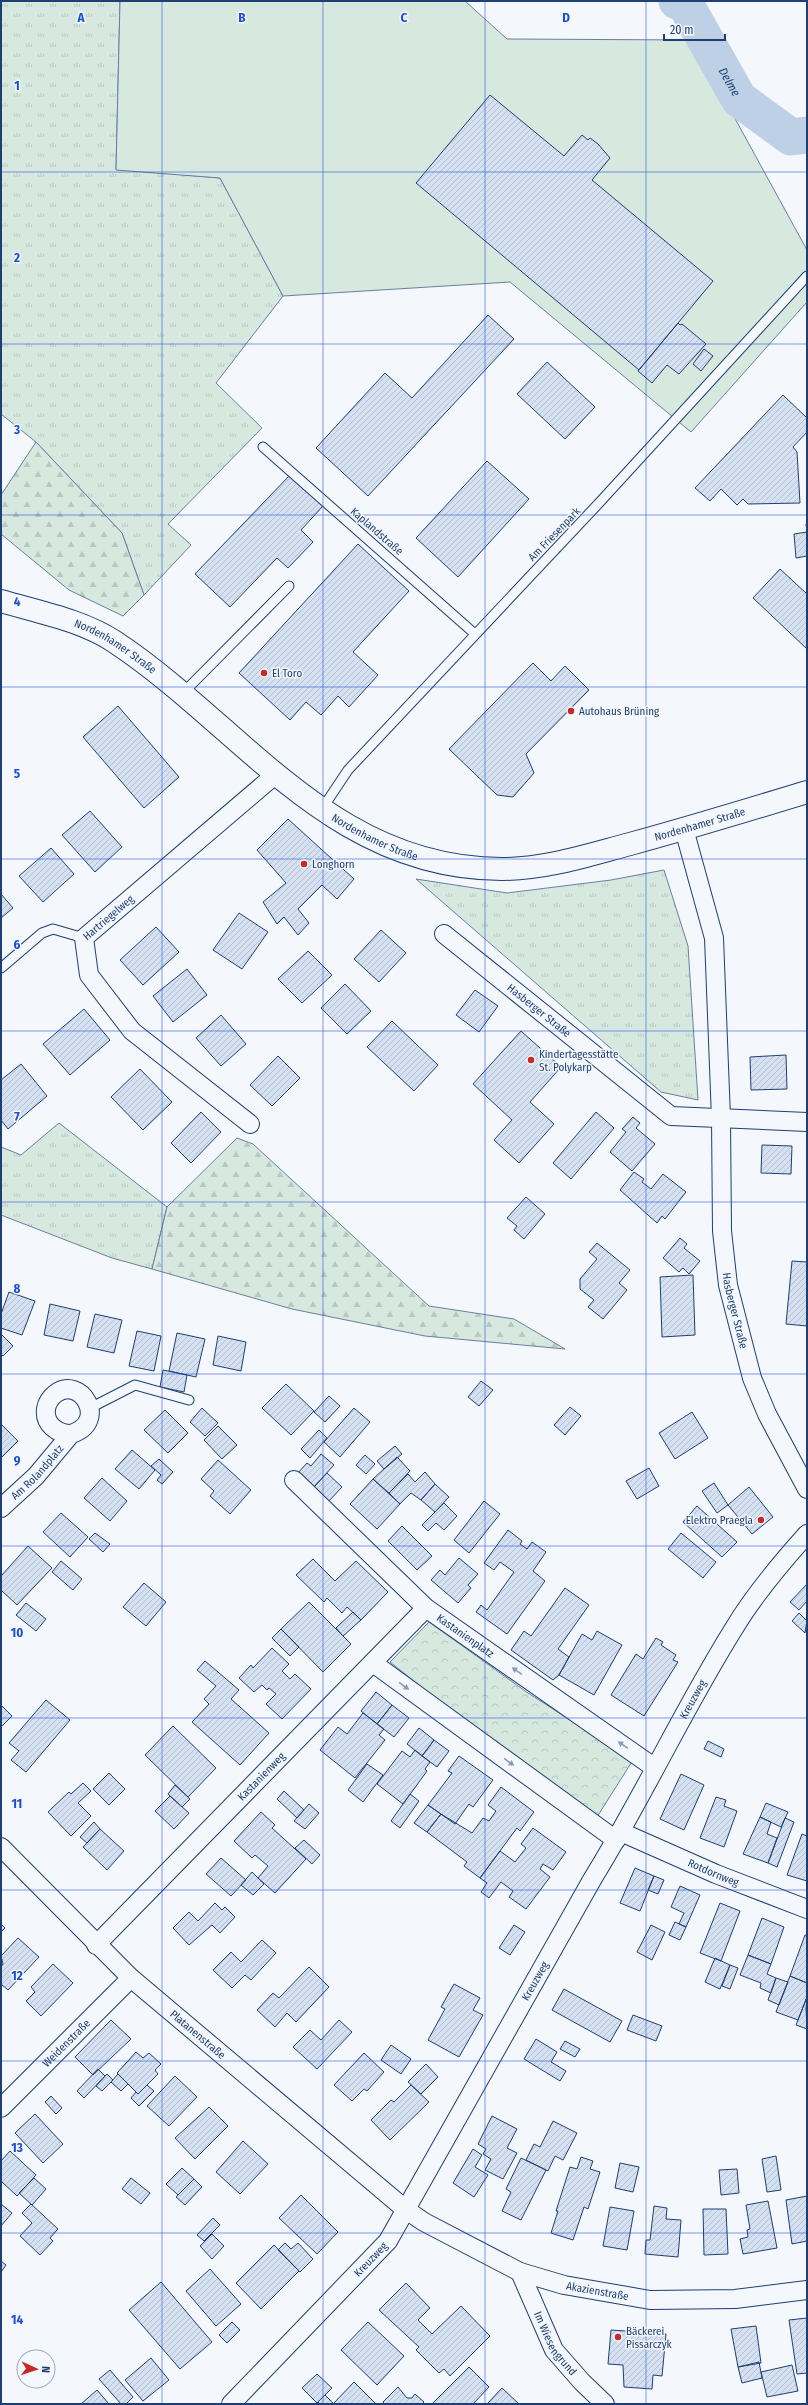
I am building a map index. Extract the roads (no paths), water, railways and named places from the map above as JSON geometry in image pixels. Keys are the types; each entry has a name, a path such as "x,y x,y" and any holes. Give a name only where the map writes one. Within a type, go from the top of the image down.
{"street":[{"name":"Nordenhamer Straße","path":"1,601 51,616 113,640 161,674 275,774 321,810 386,846 442,863 502,869 566,862 684,829 807,792"},
{"name":"Hartriegelweg","path":"250,1124 132,1031 89,975 84,938 275,774"},
{"name":"Hasberger Straße","path":"684,829 714,938 721,1118 722,1231 728,1285 752,1378 766,1414 807,1489"},
{"name":"Hasberger Straße","path":"444,934 671,1116 721,1118"},
{"path":"721,1118 807,1122"},
{"name":"Am Rolandplatz","path":"2,1505 36,1476 70,1434 78,1431 86,1425 89,1418 90,1408 80,1393 70,1389 57,1392 51,1397 46,1410 48,1422 57,1431 70,1434"},
{"name":"Kastanienplatz","path":"294,1480 426,1608 655,1768"},
{"name":"Kreuzweg","path":"231,2404 388,2241 619,1836 655,1768 733,1629 773,1574 807,1534"},
{"name":"Kastanienweg","path":"96,1945 426,1608"},
{"path":"373,1663 619,1836"},
{"name":"Rotdornweg","path":"619,1836 807,1910"},
{"name":"Platanenstraße","path":"1,1847 96,1945 131,1978 405,2209"},
{"name":"Weidenstraße","path":"1,2108 131,1978"},
{"name":"Akazienstraße","path":"405,2209 424,2222 520,2272 564,2285 650,2300 735,2299 807,2290"},
{"name":"Im Wiesengrund","path":"520,2272 554,2350 582,2382 605,2404"}],"lane":[{"name":"Am Friesenpark","path":"321,810 348,770 599,503 807,276"},
{"name":"Kaplandstraße","path":"263,447 475,634"},
{"path":"182,694 289,586"},
{"path":"1,968 42,933 53,929 84,938"},
{"path":"90,1408 135,1385 189,1400"}],"waterway":[{"name":"Delme","path":"677,1 684,2 739,99 791,137 807,135"}],"place":[{"name":"El Toro","path":"264,673"},
{"name":"Autohaus Brüning","path":"571,711"},
{"name":"Longhorn","path":"304,864"},
{"name":"Kindertagesstätte St. Polykarp","path":"531,1060"},
{"name":"Elektro Praegla","path":"761,1520"},
{"name":"Bäckerei Pissarczyk","path":"618,2337"}]}
